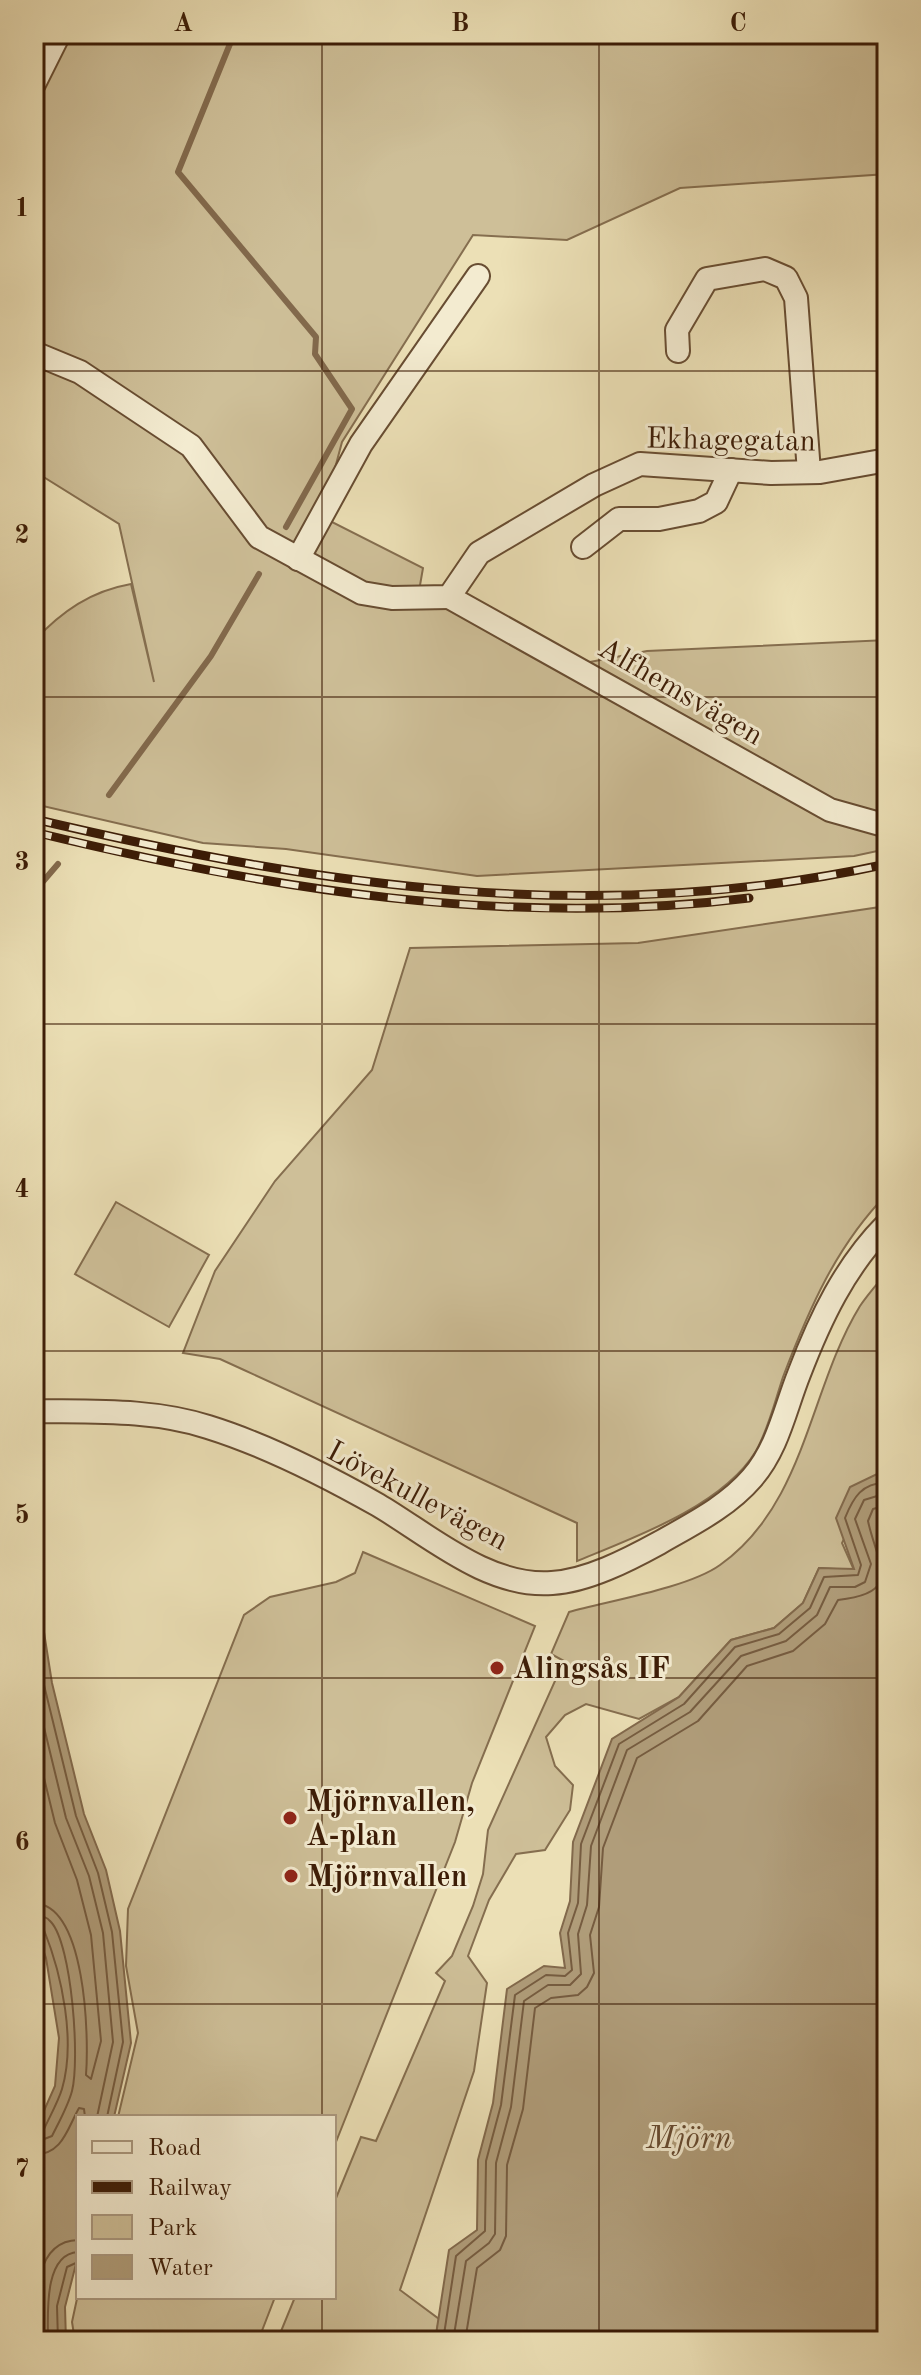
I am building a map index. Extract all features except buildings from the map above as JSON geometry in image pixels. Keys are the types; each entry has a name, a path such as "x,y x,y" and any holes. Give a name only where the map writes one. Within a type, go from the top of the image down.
{"street":[{"path":"34,84 59,34"},
{"path":"678,351 677,330 707,279 765,269 786,278 796,298 809,472"},
{"path":"298,559 361,444 478,276"},
{"path":"34,353 80,372 191,446 259,537 362,593 392,598 449,597"},
{"name":"Ekhagegatan","path":"449,597 479,553 640,464 809,472 887,460"},
{"path":"583,547 619,519 659,519 708,507 716,502 731,470"},
{"name":"Alfhemsvägen","path":"449,597 830,810 887,826"},
{"name":"Lövekullevägen","path":"34,1411 139,1413 208,1427 282,1456 375,1504 469,1561 530,1582 553,1583 589,1574 647,1549 719,1509 753,1477 774,1444 798,1375 834,1295 863,1250 887,1224"}],"green space":[{"path":"34,34 887,34 887,174 680,188 567,240 473,235 342,442 322,517 423,568 419,591 564,667 647,651 887,640 887,849 854,856 477,876 286,849 203,843 34,804 34,641 78,604 116,587 131,584 154,682 119,524 34,471"},
{"path":"887,906 887,1194 853,1235 814,1303 756,1451 741,1471 700,1504 650,1531 577,1561 577,1523 220,1359 183,1353 215,1271 275,1181 372,1070 410,948 638,943"},
{"path":"116,1202 209,1255 169,1327 75,1274"},
{"path":"887,1272 887,1475 877,1474 842,1543 854,1570 819,1568 803,1603 774,1628 731,1640 679,1697 639,1719 586,1704 565,1715 546,1737 555,1766 573,1785 570,1810 545,1850 516,1854 489,1900 468,1956 487,1983 474,2071 400,2290 439,2319 435,2341 277,2341 294,2299 336,2299 336,2198 361,2137 376,2141 445,1981 436,1973 452,1956 473,1906 483,1874 488,1830 564,1661 551,1654 569,1612 647,1593 706,1573 749,1540 789,1478 843,1338 860,1306"},
{"name":"Mjörnvallen","path":"363,1552 535,1626 472,1783 455,1842 336,2142 336,2115 118,2115 138,2033 126,1966 128,1909 244,1615 270,1597 336,1582 355,1573"},
{"path":"77,2299 274,2299 258,2341 75,2341 72,2322"}],"water":[{"name":"Mjörn","path":"877,1474 887,1475 887,2341 435,2341 449,2250 477,2230 478,2160 493,2103 507,1989 544,1966 565,1968 560,1933 570,1901 573,1842 612,1739 679,1697 731,1640 774,1628 803,1603 819,1568 854,1569 836,1518 850,1487"},
{"path":"34,1569 52,1683 84,1814 106,1870 120,1931 131,2043 114,2115 76,2115 76,2264 65,2307 66,2341 34,2341 34,2133 55,2086 59,2038 46,1958 34,1923"}],"waterway":[{"path":"234,34 178,172 316,337 315,354 352,409 286,527"},
{"path":"109,795 211,656 259,574"},
{"path":"34,892 58,864"}],"railway":[{"path":"34,819 246,863 352,880 458,891 565,896 671,893 779,883 887,864"},
{"path":"34,832 210,871 388,898 568,908 658,906 749,898"}],"place":[{"name":"Alingsås IF","path":"497,1668"},
{"name":"Mjörnvallen, A-plan","path":"290,1818"},
{"name":"Mjörnvallen","path":"291,1876"}]}
